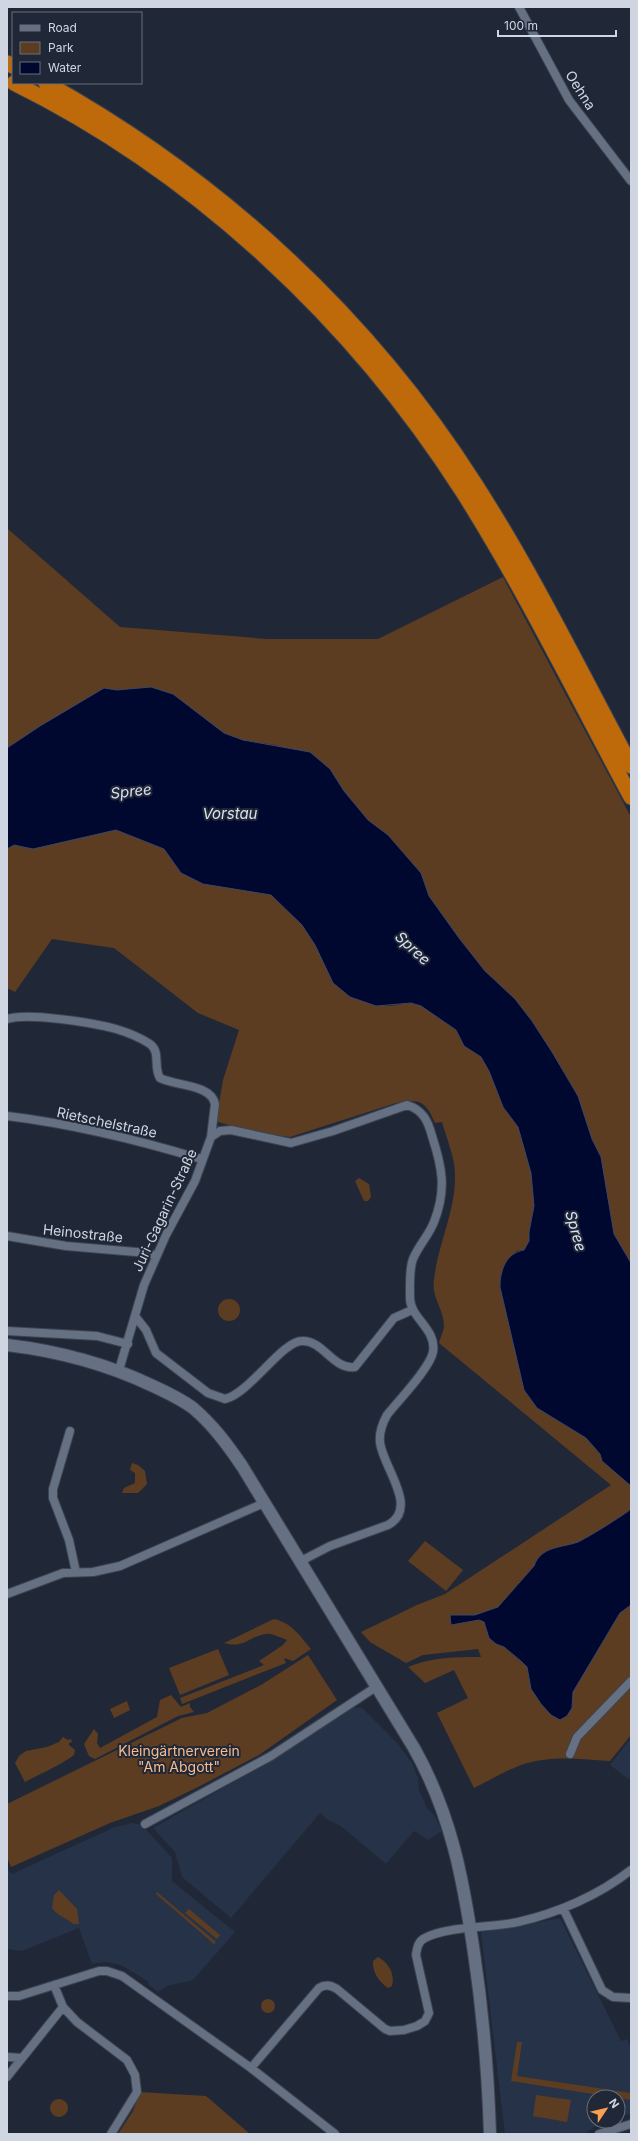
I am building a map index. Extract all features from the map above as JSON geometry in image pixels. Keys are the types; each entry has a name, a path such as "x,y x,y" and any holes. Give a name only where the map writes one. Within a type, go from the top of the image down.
{"highway":[{"path":"16,84 81,120 128,150 200,202 266,258 349,341 390,390 428,440 463,492 514,580 631,797"},
{"path":"48,84 134,136 208,189 275,246 318,287 360,332 401,380 436,426 475,483 506,535 631,766"}],"street":[{"name":"Oehna","path":"519,7 570,100 631,181"},
{"path":"7,1019 23,1016 117,1029 150,1044 156,1053 156,1072 160,1078 204,1091 214,1098 216,1104 211,1137"},
{"name":"Juri-Gagarin-Straße","path":"120,1370 144,1285 156,1256 195,1181 201,1159 211,1137 225,1130 291,1143 333,1131 402,1106 407,1105 417,1108 429,1123 442,1167 443,1182 435,1220 412,1260 410,1299 412,1310"},
{"name":"Rietschelstraße","path":"7,1116 96,1131 137,1140 201,1159"},
{"name":"Heinostraße","path":"7,1236 66,1246 148,1253 156,1256"},
{"path":"135,1316 146,1330 156,1353 208,1393 225,1399 239,1393 292,1344 302,1340 314,1344 341,1365 348,1368 355,1367 394,1318 412,1310 432,1338 434,1351 425,1368 382,1424 380,1437 383,1453 400,1495 402,1506 400,1514 397,1519 388,1525 330,1546 299,1562"},
{"path":"7,1331 98,1336 128,1344"},
{"path":"7,1345 81,1359 120,1370 188,1404 202,1416 223,1439 264,1503 426,1771 445,1816 454,1844 471,1928 485,2035 490,2134"},
{"path":"70,1430 53,1489 53,1498 69,1540 76,1572"},
{"path":"7,1594 63,1573 93,1572 120,1566 264,1503"},
{"path":"570,1754 577,1737 631,1681"},
{"path":"145,1824 271,1756 376,1686"},
{"path":"251,2068 319,1988 324,1986 332,1986 337,1989 385,2029 398,2031 417,2026 426,2021 429,2013 416,1955 419,1942 436,1934 518,1922 563,1908 617,1881 631,1870"},
{"path":"563,1908 602,1990 612,1997 631,1998"},
{"path":"7,1996 19,1996 99,1971 107,1971 122,1976 251,2068 335,2134"},
{"path":"54,1985 63,2007 77,2022 127,2060 136,2075 137,2092 111,2134"},
{"path":"7,2077 63,2007"},
{"path":"7,2057 22,2058"},
{"path":"599,2134 631,2125"}],"shaded area":[{"path":"361,1707 398,1744 412,1763 418,1778 419,1790 427,1808 434,1815 442,1831 428,1840 414,1831 386,1864 341,1826 328,1820 320,1813 231,1918 182,1877 175,1852 153,1828 269,1762 353,1708"},
{"path":"631,1738 631,1781 610,1765"},
{"path":"132,1823 142,1825 172,1858 172,1881 235,1932 193,1980 167,1986 158,1992 148,1984 149,1982 121,1965 106,1962 92,1964 79,1928 22,1951 7,1949 7,1869 12,1874 115,1827"},
{"path":"560,1918 621,2041 627,2039 631,2048 631,2114 626,2115 626,2089 586,2089 586,2129 592,2129 584,2134 505,2134 481,1932"}],"green space":[{"path":"8,529 120,627 267,639 378,639 503,577 631,817 631,1263 614,1234 601,1157 592,1139 578,1096 552,1052 532,1021 515,999 485,971 459,938 429,896 421,873 388,835 368,820 344,791 330,769 276,745 243,740 224,733 201,717 151,687 117,690 104,688 7,748"},
{"path":"116,830 164,849 181,873 271,895 302,925 350,997 376,1006 411,1003 421,1006 456,1030 464,1046 481,1056 489,1071 503,1107 518,1127 531,1173 534,1206 529,1232 529,1241 524,1250 516,1251 500,1277 500,1287 524,1390 537,1408 586,1438 600,1454 602,1461 631,1486 631,1509 583,1540 552,1549 541,1555 537,1559 534,1566 498,1607 475,1615 450,1615 451,1625 479,1620 484,1622 489,1638 496,1644 504,1647 527,1667 531,1689 551,1715 572,1708 573,1692 620,1613 631,1605 631,1735 610,1761 565,1758 532,1762 509,1770 474,1788 437,1713 468,1698 454,1670 425,1683 408,1667 435,1659 481,1657 478,1649 423,1655 406,1663 370,1642 361,1632 417,1605 445,1594 611,1485 439,1343 444,1326 442,1314 434,1292 434,1280 436,1265 454,1193 455,1178 453,1158 442,1122 435,1123 425,1106 421,1103 411,1101 396,1103 290,1137 216,1121 223,1080 239,1030 198,1013 114,948 52,939 15,992 7,988 7,849 14,845 33,849"},
{"path":"359,1178 369,1184 371,1197 368,1201 364,1201 355,1181"},
{"path":"229,1299 237,1302 240,1310 237,1318 229,1321 221,1318 218,1310 221,1302"},
{"path":"132,1463 138,1465 145,1471 147,1484 138,1493 122,1493 124,1488 135,1483 135,1473 130,1470"},
{"path":"425,1541 463,1570 446,1591 408,1561"},
{"path":"274,1619 291,1627 311,1649 293,1661 284,1658 286,1663 182,1704 180,1698 264,1665 259,1661 283,1645 287,1640 274,1635 266,1634 242,1643 224,1643"},
{"path":"218,1649 229,1675 180,1695 169,1668"},
{"name":"Kleingärtnerverein \"Am Abgott\"","path":"308,1655 337,1700 259,1755 198,1787 159,1806 110,1823 11,1867 7,1857 7,1804 182,1718 207,1713 261,1685"},
{"path":"171,1695 181,1707 190,1703 190,1707 194,1712 178,1716 95,1759 89,1756 84,1744 94,1729 98,1734 97,1743 100,1748 157,1717 160,1700"},
{"path":"127,1701 130,1710 114,1718 110,1709"},
{"path":"63,1737 68,1740 71,1739 72,1742 69,1743 69,1745 75,1750 74,1755 25,1782 15,1763 19,1756 26,1751 47,1747 59,1742"},
{"path":"59,1890 77,1909 79,1924 73,1924 52,1908 54,1895"},
{"path":"157,1892 216,1942 214,1944 156,1894"},
{"path":"189,1909 220,1935 217,1939 185,1913"},
{"path":"378,1957 385,1962 392,1973 392,1986 388,1988 379,1980 375,1973 373,1961"},
{"path":"268,1999 273,2001 275,2006 273,2011 268,2013 263,2011 261,2006 263,2001"},
{"path":"517,2042 522,2042 517,2076 604,2089 586,2089 586,2093 511,2081"},
{"path":"140,2092 206,2096 250,2134 118,2134 133,2111"},
{"path":"626,2092 631,2093 631,2100 626,2099"},
{"path":"536,2095 571,2100 567,2122 533,2116"},
{"path":"55,2099 63,2099 68,2104 66,2115 63,2117 55,2117 50,2112 50,2104"}],"water":[{"name":"Vorstau","path":"151,687 173,694 224,733 243,740 310,752 330,769 344,791 368,820 388,835 421,873 429,896 459,938 485,971 515,999 532,1021 552,1052 578,1096 592,1139 601,1157 614,1234 631,1263 631,1486 602,1461 600,1454 586,1438 537,1408 524,1390 500,1287 500,1281 505,1263 513,1255 524,1250 529,1241 529,1232 534,1206 531,1173 518,1127 503,1107 489,1071 481,1057 464,1046 456,1030 421,1006 411,1003 376,1006 350,997 333,983 315,945 302,925 271,895 203,884 181,873 164,849 116,830 33,849 14,845 7,849 7,748 40,726 104,688 117,690"},
{"path":"631,1509 631,1605 620,1613 573,1692 572,1708 567,1716 560,1720 551,1715 541,1704 531,1689 527,1667 504,1647 496,1644 489,1638 484,1622 479,1620 451,1625 450,1615 475,1615 498,1607 534,1566 537,1559 541,1555 552,1549 583,1540"}],"water label":[{"name":"Spree","path":"131,791"},
{"name":"Spree","path":"413,948"},
{"name":"Spree","path":"576,1231"}]}
